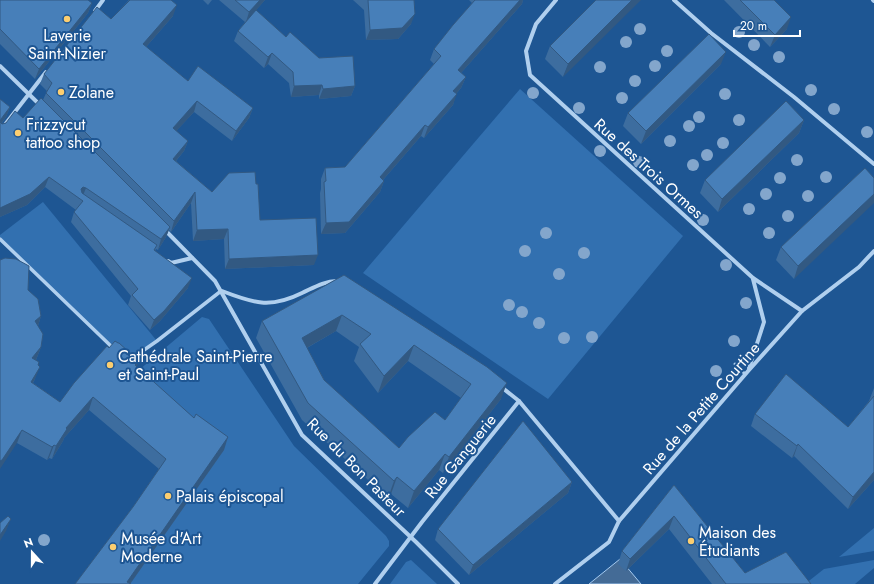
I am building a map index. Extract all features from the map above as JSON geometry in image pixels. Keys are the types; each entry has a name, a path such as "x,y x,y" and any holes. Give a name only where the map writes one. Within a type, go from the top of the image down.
{"street":[{"path":"93,12 103,0"},
{"name":"Rue des Trois Ormes","path":"556,0 536,24 526,51 530,75 753,278 802,311"},
{"path":"674,0 711,33 794,97 874,164"},
{"path":"0,66 45,110"},
{"path":"0,131 48,68"},
{"name":"Rue du Bon Pasteur","path":"160,225 215,281 302,435 458,584"},
{"path":"0,238 116,350"},
{"name":"Rue de la Petite Courtine","path":"555,584 609,542 619,521 745,374 802,311 859,267 874,250"},
{"path":"164,258 171,263 192,258"},
{"path":"749,370 764,322 753,278"},
{"path":"127,361 157,341 221,291 261,303 277,303 293,298 319,285 334,281 342,281"},
{"path":"494,382 519,401 619,521"},
{"name":"Rue Ganguerie","path":"375,584 410,537 519,401"}],"lane":[{"path":"735,364 745,374"}],"shaded area":[{"path":"520,89 683,236 548,399 363,273"},
{"path":"43,202 157,341 127,361 0,239 0,235"},
{"path":"202,317 209,319 294,446 386,536 389,541 389,546 358,584 130,584 223,450 133,375"},
{"path":"874,528 874,551 839,557"},
{"path":"620,559 641,584 589,584"},
{"path":"411,560 437,584 390,584 406,562"},
{"path":"874,560 874,568 855,584 805,584 824,569"}],"building":[{"path":"0,0 88,0 92,3 39,69 0,29"},
{"path":"130,0 171,0 177,5 143,44 188,81 198,66 253,108 236,131 197,101 173,128 188,141 173,159 212,192 229,173 255,172 256,184 258,184 260,220 316,218 318,255 229,259 228,229 197,230 195,192 174,221 46,93 52,83 44,74 97,7 111,19"},
{"path":"235,0 260,0 249,12"},
{"path":"368,0 414,0 415,14 402,28 370,30"},
{"path":"475,0 520,0 458,70 466,77 453,91 457,94 428,127 425,125 380,177 384,181 349,222 326,223 324,182 326,181 325,168 345,167 441,56 434,49"},
{"path":"596,0 632,0 568,64 550,46"},
{"path":"740,0 774,0 791,17 775,35"},
{"path":"256,10 286,37 290,32 319,58 353,56 355,86 323,89 322,85 294,86 293,72 272,53 268,57 238,31"},
{"path":"709,34 726,52 646,131 628,113"},
{"path":"41,98 170,227 161,239 86,188 83,187 81,189 82,193 157,245 154,250 192,278 164,311 154,320 132,295 138,289 74,212 83,201 49,177 30,194 0,208 0,122 2,124 6,123 15,111 23,118"},
{"path":"0,99 10,107 0,122"},
{"path":"786,101 804,120 722,199 705,180"},
{"path":"865,168 874,178 874,194 798,266 781,247"},
{"path":"5,258 16,259 29,266 28,290 38,299 41,316 35,321 43,334 41,347 32,358 39,362 38,365 40,367 31,382 60,402 74,383 107,346 109,348 115,341 139,361 135,365 194,418 196,414 228,437 127,582 131,584 75,584 133,507 166,459 93,397 66,428 67,429 56,446 54,445 52,447 22,430 0,461 0,260"},
{"path":"344,275 487,367 507,383 449,457 445,454 414,491 397,477 394,481 308,403 262,321","holes":["342,315 371,334 360,344 384,376 414,345 471,384 445,420 435,412 408,437 399,448 324,380 302,338"]},
{"path":"786,374 848,427 874,396 874,472 853,497 798,444 797,446 755,414"},
{"path":"523,421 572,482 473,565 438,529"},
{"path":"674,485 745,573 786,552 811,584 726,584 674,516 630,559 622,551"},
{"path":"8,516 11,519 0,535 0,523"}],"place":[{"name":"Laverie Saint-Nizier","path":"67,19"},
{"name":"Zolane","path":"61,92"},
{"name":"Frizzycut tattoo shop","path":"18,133"},
{"name":"Cathédrale Saint-Pierre et Saint-Paul","path":"110,365"},
{"name":"Palais épiscopal","path":"168,496"},
{"name":"Maison des Étudiants","path":"691,541"},
{"name":"Musée d'Art Moderne","path":"113,547"}]}
